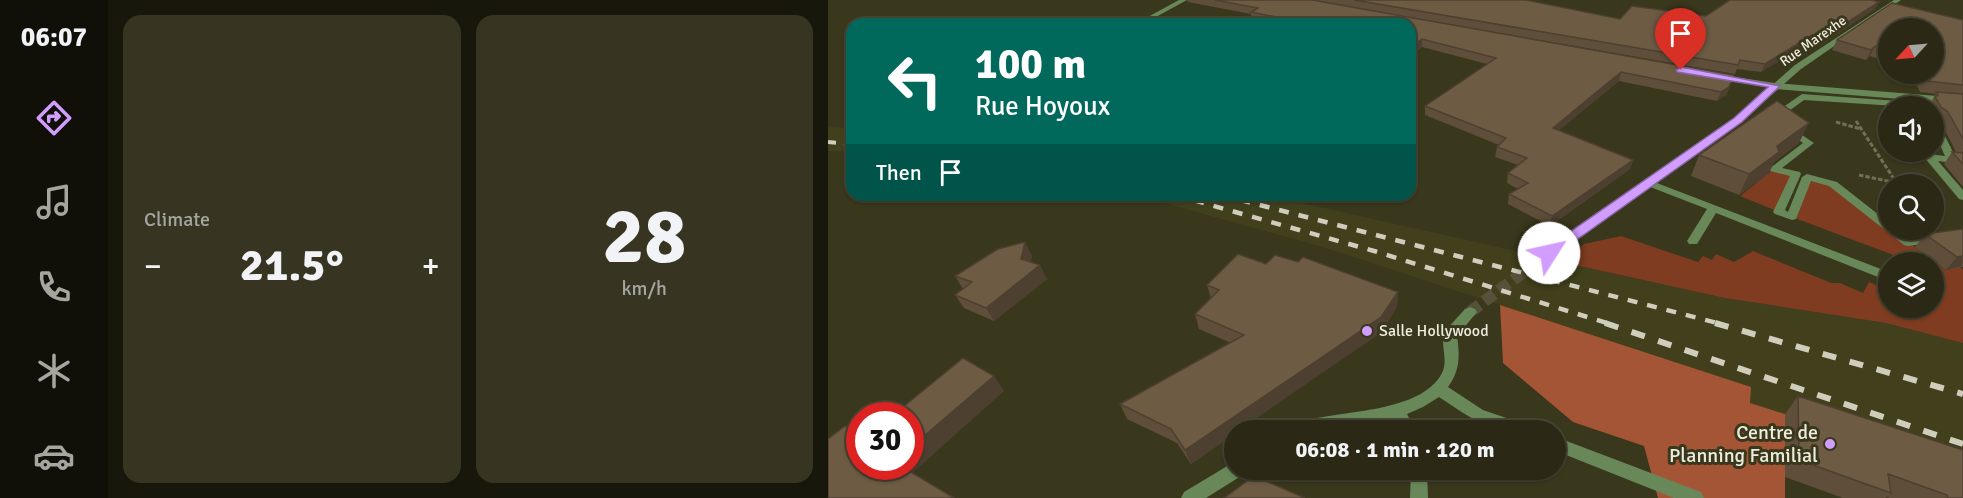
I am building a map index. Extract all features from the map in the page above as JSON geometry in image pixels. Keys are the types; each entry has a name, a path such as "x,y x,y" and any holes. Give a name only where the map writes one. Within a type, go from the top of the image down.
{"street":[{"path":"1150,18 1184,0"},
{"name":"Rue Marexhe","path":"1549,253 1738,120 1775,86 1825,47 1898,0"},
{"path":"1707,74 1775,86 1963,101"},
{"path":"1878,104 1803,97 1773,118 1809,143 1774,169 1796,174 1779,212 1792,217 1807,177 1833,184 1878,219"},
{"path":"1944,144 1952,160 1944,159"},
{"path":"1933,162 1963,197"},
{"path":"1649,183 1878,272"},
{"path":"1693,241 1713,208"},
{"path":"1944,237 1963,235"},
{"path":"1905,240 1908,242 1924,240"},
{"path":"1349,420 1414,407 1438,389 1450,373 1454,359 1450,335 1470,312"},
{"path":"1438,389 1478,415 1492,420"},
{"path":"1398,411 1402,420"},
{"path":"1566,448 1695,498"},
{"path":"1190,498 1224,477"},
{"path":"1419,480 1419,498"}],"path":[{"path":"1843,102 1892,174"}],"shaded area":[{"path":"828,127 846,128 846,152 828,151"},
{"path":"1774,169 1796,174 1779,212 1740,196"},
{"path":"1807,177 1833,184 1878,219 1878,240 1906,240 1922,252 1885,252 1792,217"},
{"path":"1158,201 1294,201 1725,298 1886,323 1963,343 1963,473 1750,403 1750,387 1326,248"},
{"path":"1621,236 1698,262 1703,256 1712,260 1716,254 1734,262 1753,251 1831,283 1840,283 1863,293 1869,282 1878,286 1878,318 1944,318 1944,269 1960,267 1963,270 1963,343 1886,323 1725,298 1562,262 1584,244"},
{"path":"1500,305 1751,387 1750,403 1785,414 1785,498 1658,498 1644,446 1573,422 1503,363"}],"building":[{"path":"1215,0 1312,0 1413,18 1281,18 1251,12 1258,8"},
{"path":"1354,0 1526,0 1620,19 1632,6 1706,16 1730,0 1871,0 1879,2 1823,38 1812,35 1765,64 1740,60 1738,65"},
{"path":"1892,3 1963,20 1963,85 1944,83 1944,18 1878,18 1878,47 1875,46 1871,50 1837,40"},
{"path":"1416,18 1734,75 1729,87 1721,92 1621,72 1553,128 1633,160 1552,216 1509,194 1528,183 1508,173 1527,158 1497,147 1506,138 1425,106 1496,58 1422,39 1416,44"},
{"path":"1936,92 1963,94 1963,139 1948,112 1944,109 1944,96 1936,96"},
{"path":"1777,101 1809,123 1777,146 1779,152 1749,174 1699,155"},
{"path":"1952,152 1963,152 1963,164"},
{"path":"1963,229 1963,256 1957,257 1933,240 1944,240 1944,232"},
{"path":"1025,242 1021,259 1040,265 986,308 955,295 972,282 955,276 998,249"},
{"path":"1238,254 1266,264 1275,255 1298,262 1303,257 1398,292 1381,317 1229,420 1224,420 1224,424 1185,450 1171,429 1120,404 1244,335 1195,314 1219,290 1207,285"},
{"path":"963,358 994,376 924,436 924,402 909,402"},
{"name":"Centre de Planning Familial","path":"1798,396 1963,450 1963,498 1948,498 1947,495 1888,474 1891,493 1799,460"},
{"path":"846,427 846,480 924,480 954,498 828,498 828,439"},
{"path":"1249,480 1263,480 1305,498 1224,498"}],"tunnel":[{"path":"1470,312 1549,253"}],"railway":[{"path":"828,142 846,144"},
{"path":"1196,201 1374,251 1610,324"},
{"path":"1244,201 1721,324"},
{"path":"1605,323 1963,444"},
{"path":"1715,323 1963,394"}],"place":[{"name":"Salle Hollywood","path":"1367,331"},
{"name":"Centre de Planning Familial","path":"1830,444"}],"route":[{"path":"1549,253 1710,141 1738,120 1757,101 1762,100 1775,86 1681,70"}]}
